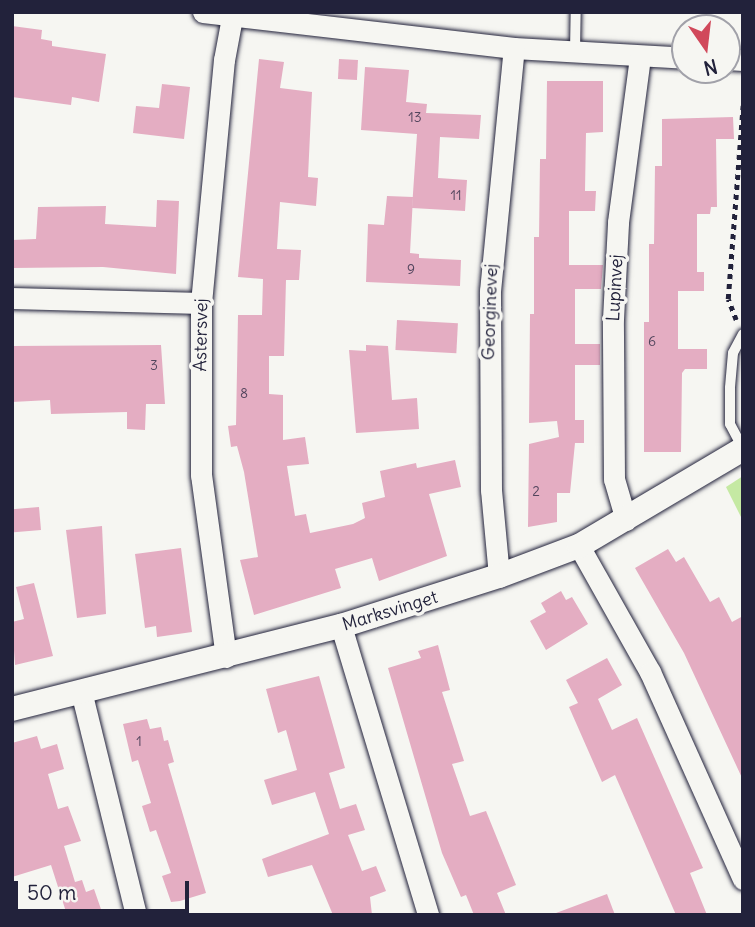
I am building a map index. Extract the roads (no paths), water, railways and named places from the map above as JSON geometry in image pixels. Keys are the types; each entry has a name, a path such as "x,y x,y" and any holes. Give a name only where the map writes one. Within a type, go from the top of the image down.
{"street":[{"path":"203,12 514,48 671,58"},
{"name":"Astersvej","path":"226,657 201,475 201,303 232,15"},
{"name":"Georginevej","path":"499,576 491,490 490,291 514,48"},
{"name":"Lupinvej","path":"626,520 614,479 613,319 618,222 640,57"},
{"path":"12,298 201,303"},
{"name":"Marksvinget","path":"12,709 82,695 341,626 499,576 579,546 743,448"},
{"path":"579,546 650,672 698,771 743,880"},
{"path":"341,626 428,915"},
{"path":"82,695 136,915"}],"lane":[{"path":"575,51 576,12"},
{"path":"742,335 733,353 730,424 743,448"}]}
